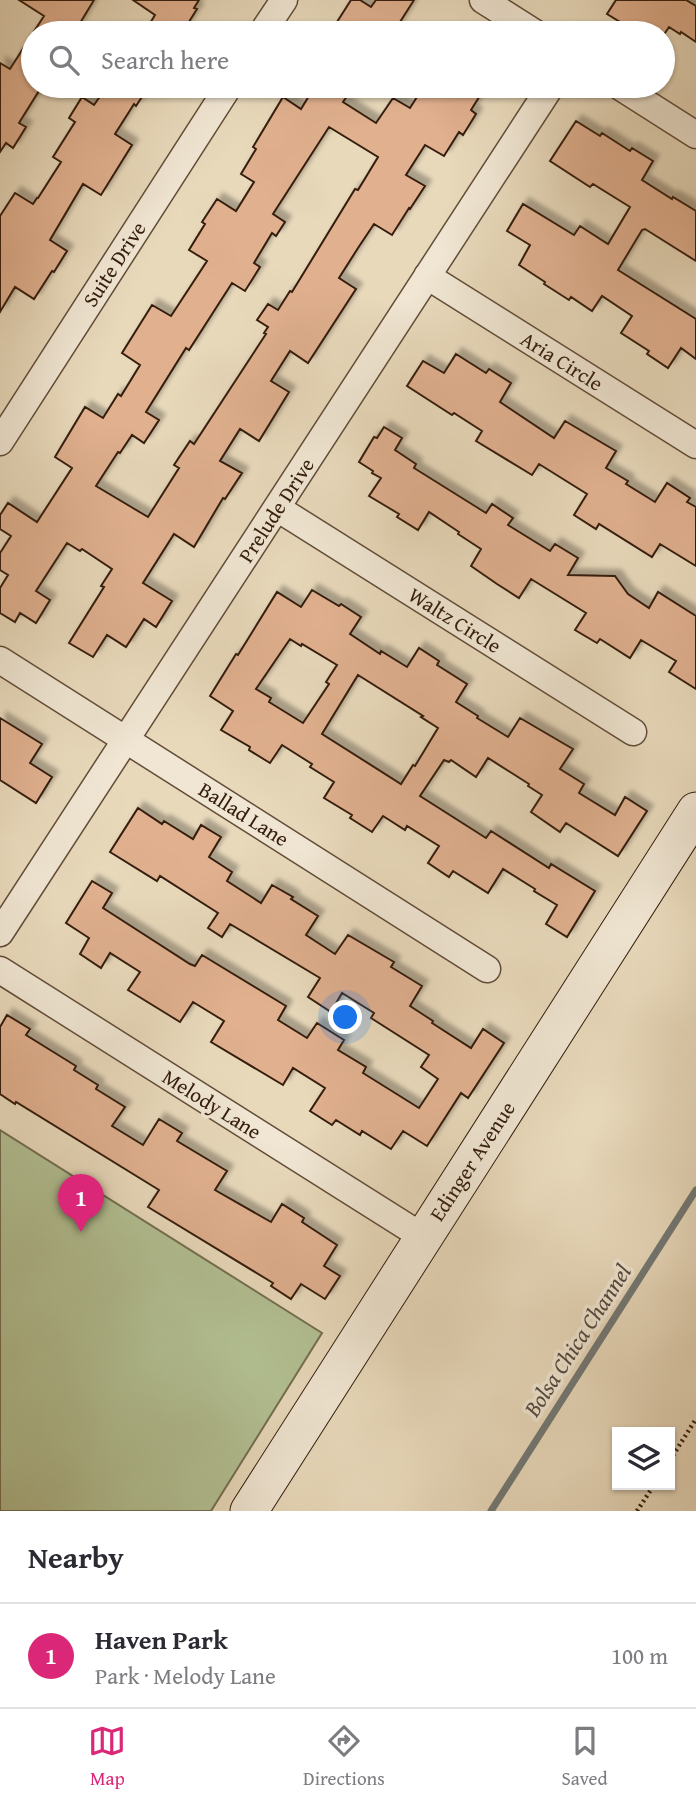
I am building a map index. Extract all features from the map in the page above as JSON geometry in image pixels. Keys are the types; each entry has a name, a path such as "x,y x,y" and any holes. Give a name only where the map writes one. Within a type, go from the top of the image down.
{"main road":[{"name":"Edinger Avenue","path":"249,1511 696,811"}],"street":[{"path":"270,21 284,0"},
{"path":"483,0 516,21"},
{"name":"Suite Drive","path":"0,442 221,98"},
{"name":"Prelude Drive","path":"0,933 543,98"},
{"path":"638,98 696,135"},
{"name":"Aria Circle","path":"428,276 696,445"},
{"name":"Waltz Circle","path":"277,508 633,732"},
{"name":"Ballad Lane","path":"0,660 487,969"},
{"name":"Melody Lane","path":"0,970 423,1237"}],"path":[{"path":"675,1452 696,1419"},
{"path":"637,1511 651,1490"}],"green space":[{"path":"0,1130 322,1333 211,1511 0,1511"}],"building":[{"path":"19,0 94,0 81,21 41,21 44,16"},
{"path":"133,0 199,0 190,21 151,21 155,15"},
{"path":"351,0 360,0 371,7 376,0 414,0 401,21 338,21"},
{"path":"616,0 686,0 696,6 696,42 675,31 675,21 618,21 607,14"},
{"path":"21,52 21,98 35,98 19,123 26,127 13,148 6,143 0,152 0,63 10,69"},
{"path":"81,98 94,105 99,98 141,98 136,106 134,104 115,134 132,145 101,195 83,184 50,240 67,251 34,299 15,287 0,312 0,216 15,193 33,204 61,162 53,157 75,122 69,118"},
{"path":"284,98 301,109 308,98 346,98 343,102 376,123 393,98 410,108 416,98 478,98 471,110 476,114 463,135 459,132 444,156 425,145 406,175 425,186 392,235 374,224 358,248 339,278 356,289 308,363 290,351 271,381 289,392 259,441 240,429 220,461 242,473 225,499 223,498 194,547 174,534 143,583 172,601 156,627 144,619 126,647 107,635 93,657 69,643 104,587 101,586 112,569 82,549 80,551 67,543 36,591 50,600 36,623 20,613 15,622 0,613 0,588 8,575 0,570 0,553 11,536 0,529 0,515 8,503 37,522 72,468 55,457 85,407 103,418 118,394 121,396 140,365 122,353 152,305 171,316 207,261 189,250 205,224 202,222 217,199 236,211 254,182 241,174 256,149 253,147","holes":["329,127 378,157 358,190 355,189 292,292 290,291 278,310 268,304 257,320 268,327 264,333 266,334 194,444 190,441 174,465 179,468 148,517 96,486 132,435 144,443 159,420 146,412 186,348 189,350 232,283 245,291 260,267 254,263 272,233 276,236 285,222 273,214"]},
{"path":"576,121 600,136 602,133 630,151 632,148 653,161 642,180 696,211 696,261 645,229 618,270 696,319 696,359 681,348 668,368 647,354 649,351 621,333 632,316 602,296 592,311 571,297 569,300 519,265 530,245 507,231 523,204 574,235 580,226 608,244 630,207 593,184 590,187 550,161"},
{"path":"456,354 486,373 489,369 511,383 500,402 554,438 565,421 616,451 606,468 655,502 667,483 690,498 687,502 696,507 696,566 660,544 652,557 599,524 596,529 574,515 587,494 539,464 532,475 476,441 482,431 407,386 423,361 444,373"},
{"path":"384,427 402,438 395,450 416,464 414,468 486,513 492,504 513,518 508,525 550,551 555,544 578,558 568,575 615,576 628,594 649,608 658,592 696,616 696,689 669,672 676,661 641,640 630,658 600,639 597,643 575,630 586,613 531,579 519,598 497,584 471,566 481,549 429,512 418,530 397,517 399,514 369,496 381,478 359,462 374,437 377,438"},
{"path":"312,590 339,606 341,604 361,617 350,634 380,654 381,651 407,667 419,648 439,661 437,665 467,684 456,702 478,716 477,718 508,737 520,718 573,749 560,769 584,784 579,793 615,815 625,797 647,811 618,856 566,823 560,832 531,812 542,795 488,758 476,777 451,760 444,760 420,796 486,838 491,831 549,868 551,864 595,891 567,937 546,924 557,905 503,869 488,893 453,871 449,877 428,863 439,846 407,826 405,830 383,816 372,832 350,818 352,815 324,798 334,782 310,767 312,764 282,745 270,763 221,730 233,711 210,696 236,654 238,655 277,592 301,607","holes":["290,639 337,665 326,682 329,684 303,723 269,702 271,698 256,689","358,675 438,728 401,784 322,734"]},
{"path":"0,718 42,744 30,763 52,777 36,803 0,780"},
{"path":"138,808 162,824 164,821 193,839 201,825 221,837 209,857 232,872 227,881 261,903 272,885 293,897 291,899 318,916 306,935 335,954 348,935 394,962 391,967 422,986 410,1006 433,1021 432,1023 471,1048 483,1029 504,1043 468,1098 461,1093 427,1146 403,1131 391,1149 362,1131 360,1135 336,1120 332,1125 310,1111 325,1088 293,1068 283,1085 211,1042 224,1021 193,1002 180,1022 128,990 140,972 110,953 101,968 80,954 89,938 66,923 92,881 112,893 103,908 190,964 195,966 202,955 286,1006 278,1020 307,1038 317,1023 344,1040 338,1050 366,1067 363,1073 419,1108 438,1079 421,1067 429,1055 371,1018 374,1013 342,993 331,1012 308,997 320,978 230,924 222,937 208,928 218,913 160,876 157,881 110,852"},
{"path":"7,1015 30,1029 26,1035 76,1066 74,1070 98,1085 96,1089 125,1107 112,1126 143,1145 159,1119 182,1133 177,1141 227,1171 215,1190 271,1222 282,1204 304,1218 302,1222 337,1245 324,1266 340,1276 325,1299 301,1284 291,1299 271,1286 273,1283 148,1207 159,1190 0,1094 0,1027"}],"waterway":[{"name":"Bolsa Chica Channel","path":"491,1511 696,1190"}],"place":[{"name":"Haven Park","path":"81,1232"}]}
